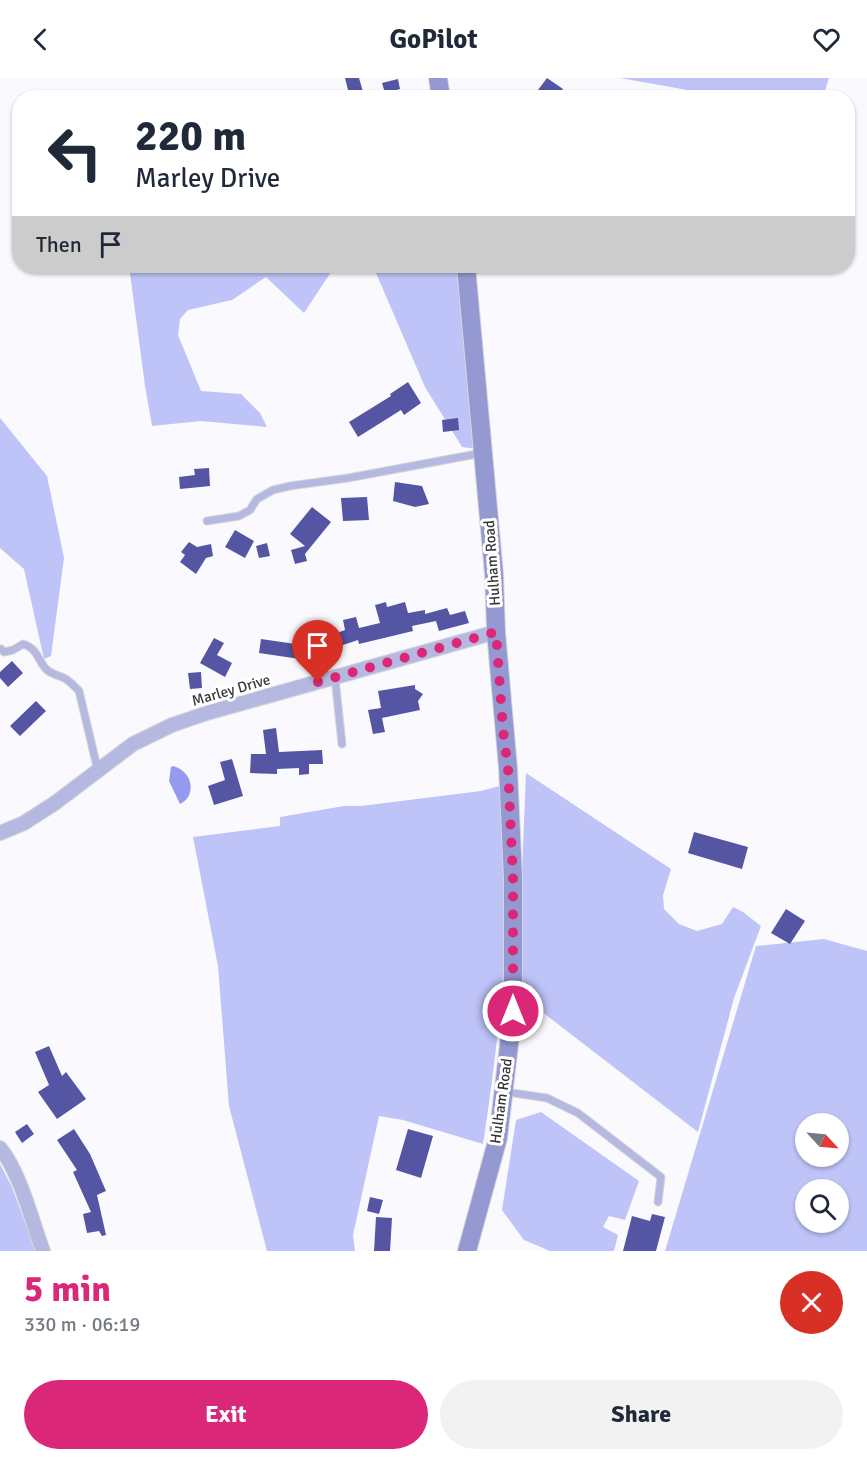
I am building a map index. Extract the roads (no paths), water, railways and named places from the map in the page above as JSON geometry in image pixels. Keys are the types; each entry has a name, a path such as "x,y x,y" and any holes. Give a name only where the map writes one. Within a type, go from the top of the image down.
{"street":[{"name":"Hulham Road","path":"467,273 494,574 503,730 508,768 513,878 513,1011 498,1138 467,1251"},
{"name":"Marley Drive","path":"0,833 32,818 133,744 172,725 207,713 496,632"},
{"path":"0,1148 8,1157 43,1251"}],"lane":[{"path":"207,521 239,516 250,510 257,499 273,490 483,452"},
{"path":"1,649 4,652 23,644 29,646 35,651 45,668 71,682 79,691 98,771"},
{"path":"335,678 342,744"},
{"path":"503,1091 547,1098 578,1113 661,1177 658,1202"}]}
